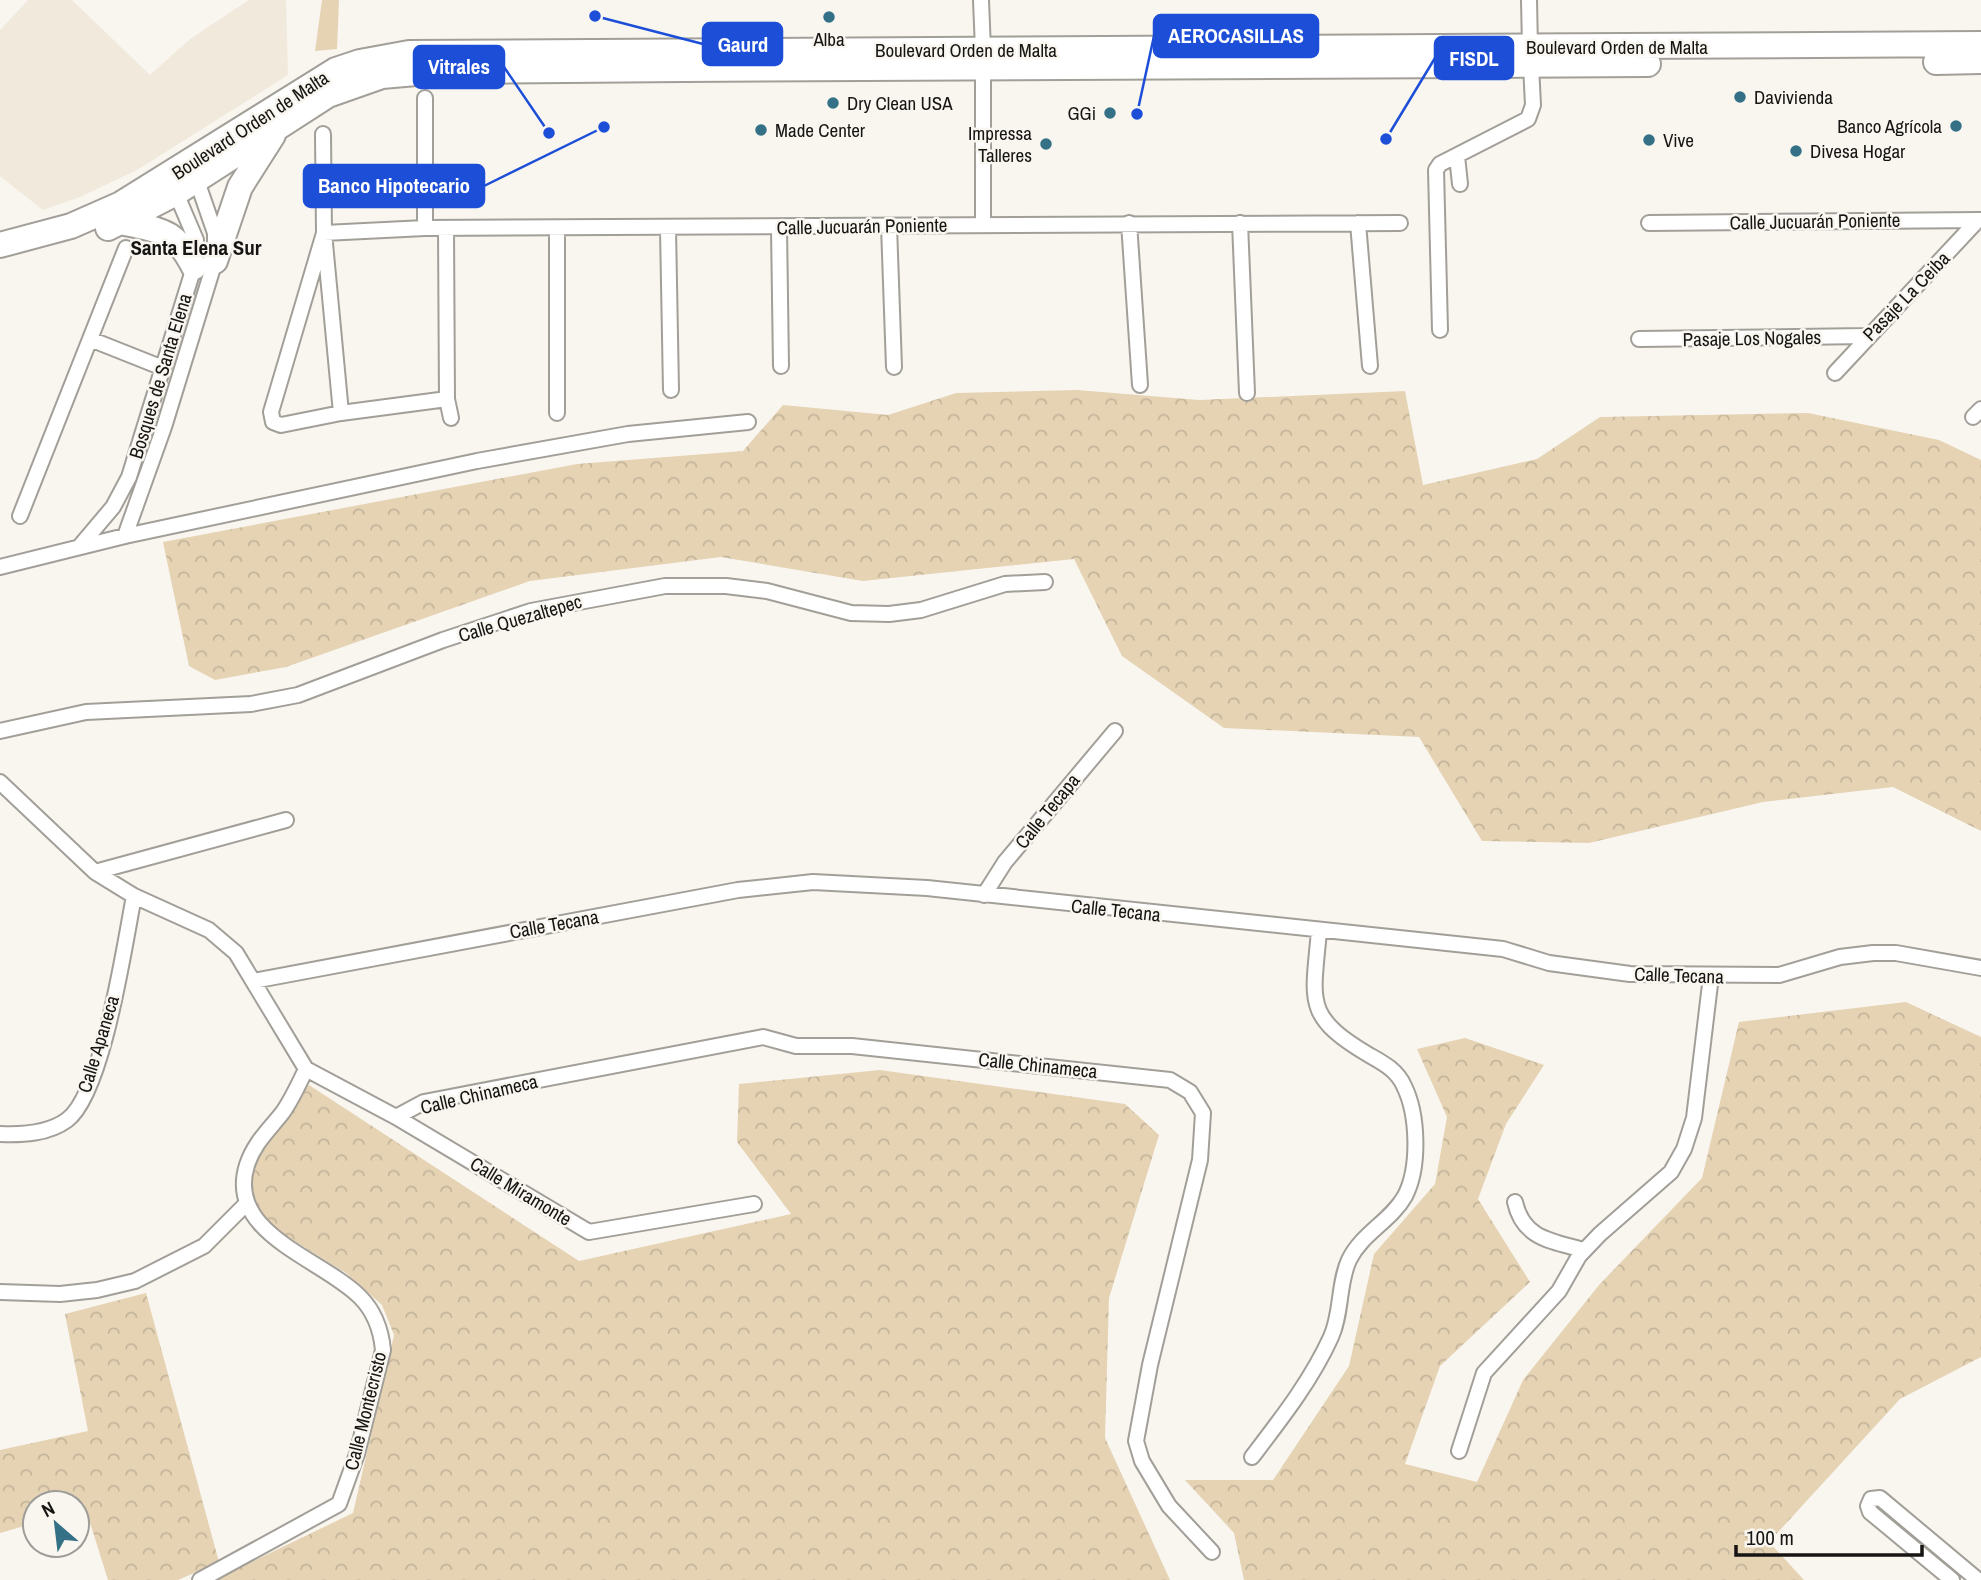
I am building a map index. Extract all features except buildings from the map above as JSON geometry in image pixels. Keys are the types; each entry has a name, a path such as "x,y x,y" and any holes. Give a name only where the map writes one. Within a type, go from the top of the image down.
{"highway":[{"name":"Boulevard Orden de Malta","path":"1530,56 1981,44"},
{"name":"Boulevard Orden de Malta","path":"0,245 71,226 121,204 174,173 306,86 337,70 393,55 468,50 983,58 1530,56 1981,61"},
{"name":"Boulevard Orden de Malta","path":"0,260 81,238 121,222 186,187 281,122 328,95 382,76 429,72 983,58"},
{"path":"121,222 173,236 205,264 240,187 281,122"}],"street":[{"path":"981,0 983,223"},
{"path":"1440,330 1436,170 1440,164 1528,119 1533,105 1529,0"},
{"path":"425,98 425,228"},
{"path":"323,134 324,233 341,413"},
{"path":"1457,156 1460,184"},
{"name":"Bosques de Santa Elena","path":"79,547 113,507 129,477 163,368 205,264 196,240 186,187"},
{"name":"Bosques de Santa Elena","path":"125,536 164,426 215,233 186,187"},
{"name":"Calle Jucuarán Poniente","path":"1649,223 1980,220"},
{"name":"Pasaje La Ceiba","path":"1835,373 1866,336 1980,220"},
{"name":"Calle Jucuarán Poniente","path":"324,233 425,228 557,230 983,223 1400,223"},
{"path":"1129,223 1140,385"},
{"path":"1240,223 1247,393"},
{"path":"1358,223 1370,366"},
{"path":"889,226 894,367"},
{"path":"779,228 781,366"},
{"path":"446,229 447,399 451,418"},
{"path":"668,229 671,390"},
{"path":"557,230 557,413"},
{"path":"324,233 271,418 274,423 281,425 341,413 447,399"},
{"path":"20,516 126,248"},
{"name":"Pasaje Los Nogales","path":"1639,339 1866,336"},
{"path":"90,339 163,368"},
{"path":"0,567 125,536 439,468 593,439 748,422"},
{"name":"Calle Quezaltepec","path":"0,732 86,712 251,704 298,695 443,640 531,611 665,586 726,586 767,591 851,613 889,614 920,610 1005,583 1045,582"},
{"name":"Calle Tecapa","path":"984,895 1066,786 1115,731"},
{"path":"0,782 96,872 134,896 209,930 236,953 306,1069 283,1111 254,1146 244,1181 247,1203 204,1246 135,1281 97,1290 60,1294 0,1292"},
{"path":"96,872 286,820"},
{"name":"Calle Tecana","path":"253,981 738,890 813,882 927,888 1503,949 1549,962 1630,974 1779,975 1840,957 1873,953 1908,955 1981,968"},
{"name":"Calle Apaneca","path":"0,1134 19,1135 43,1131 68,1119 82,1100 111,1013 134,896"},
{"path":"1252,1457 1308,1382 1332,1336 1348,1262 1359,1242 1405,1196 1412,1168 1414,1129 1404,1085 1391,1068 1331,1031 1319,1016 1314,996 1319,931"},
{"path":"1459,1451 1473,1397 1484,1373 1559,1291 1584,1250 1671,1172 1684,1149 1694,1118 1711,976"},
{"name":"Calle Chinameca","path":"396,1117 424,1102 762,1037 796,1046 852,1046 1170,1080 1190,1093 1203,1113 1200,1160 1150,1365 1136,1441 1142,1461 1169,1506 1212,1552"},
{"name":"Calle Miramonte","path":"306,1069 396,1117 589,1232 754,1204"},
{"path":"1516,1202 1519,1219 1533,1233 1584,1250"},
{"name":"Calle Montecristo","path":"200,1580 339,1504 357,1454 383,1350 381,1332 361,1297 262,1227 247,1203"},
{"path":"1952,1580 1870,1512 1868,1506 1871,1499 1880,1497 1978,1580"}],"shaded area":[{"path":"28,0 72,0 150,75 190,39 249,0 286,0 288,75 137,170 80,197 43,210 0,176 0,30"}],"green space":[{"path":"322,0 339,0 337,49 315,51"},
{"path":"1077,390 1199,400 1405,391 1423,485 1537,459 1600,417 1808,413 1939,440 1981,460 1981,831 1893,787 1763,802 1589,843 1482,841 1419,737 1224,728 1122,656 1074,559 863,581 721,557 530,581 286,667 215,680 189,666 163,542 577,464 743,451 783,405 888,415 956,393"},
{"path":"1906,1002 1981,1037 1981,1357 1900,1399 1769,1542 1804,1580 1244,1580 1234,1533 1185,1480 1273,1480 1349,1366 1374,1254 1435,1184 1447,1117 1417,1049 1465,1038 1544,1065 1506,1124 1478,1199 1530,1282 1440,1366 1405,1464 1477,1482 1523,1380 1599,1285 1702,1178 1739,1022"},
{"path":"880,1070 1125,1104 1159,1135 1109,1298 1105,1438 1170,1580 214,1580 353,1513 394,1335 382,1305 346,1273 267,1224 254,1203 250,1179 264,1145 309,1085 579,1261 791,1214 737,1142 739,1084"},
{"path":"146,1293 219,1562 178,1580 108,1580 91,1526 91,1489 21,1489 21,1527 0,1533 0,1450 88,1431 65,1314"}],"place":[{"name":"Gaurd","path":"595,16"},
{"name":"Alba","path":"829,17"},
{"name":"Davivienda","path":"1740,97"},
{"name":"Dry Clean USA","path":"833,103"},
{"name":"GGi","path":"1110,113"},
{"name":"AEROCASILLAS","path":"1137,114"},
{"name":"Banco Agrícola","path":"1956,126"},
{"name":"Banco Hipotecario","path":"604,127"},
{"name":"Made Center","path":"761,130"},
{"name":"Vitrales","path":"549,133"},
{"name":"FISDL","path":"1386,139"},
{"name":"Vive","path":"1649,140"},
{"name":"Impressa Talleres","path":"1046,144"},
{"name":"Divesa Hogar","path":"1796,151"}],"district":[{"name":"Santa Elena Sur","path":"196,247"}]}
